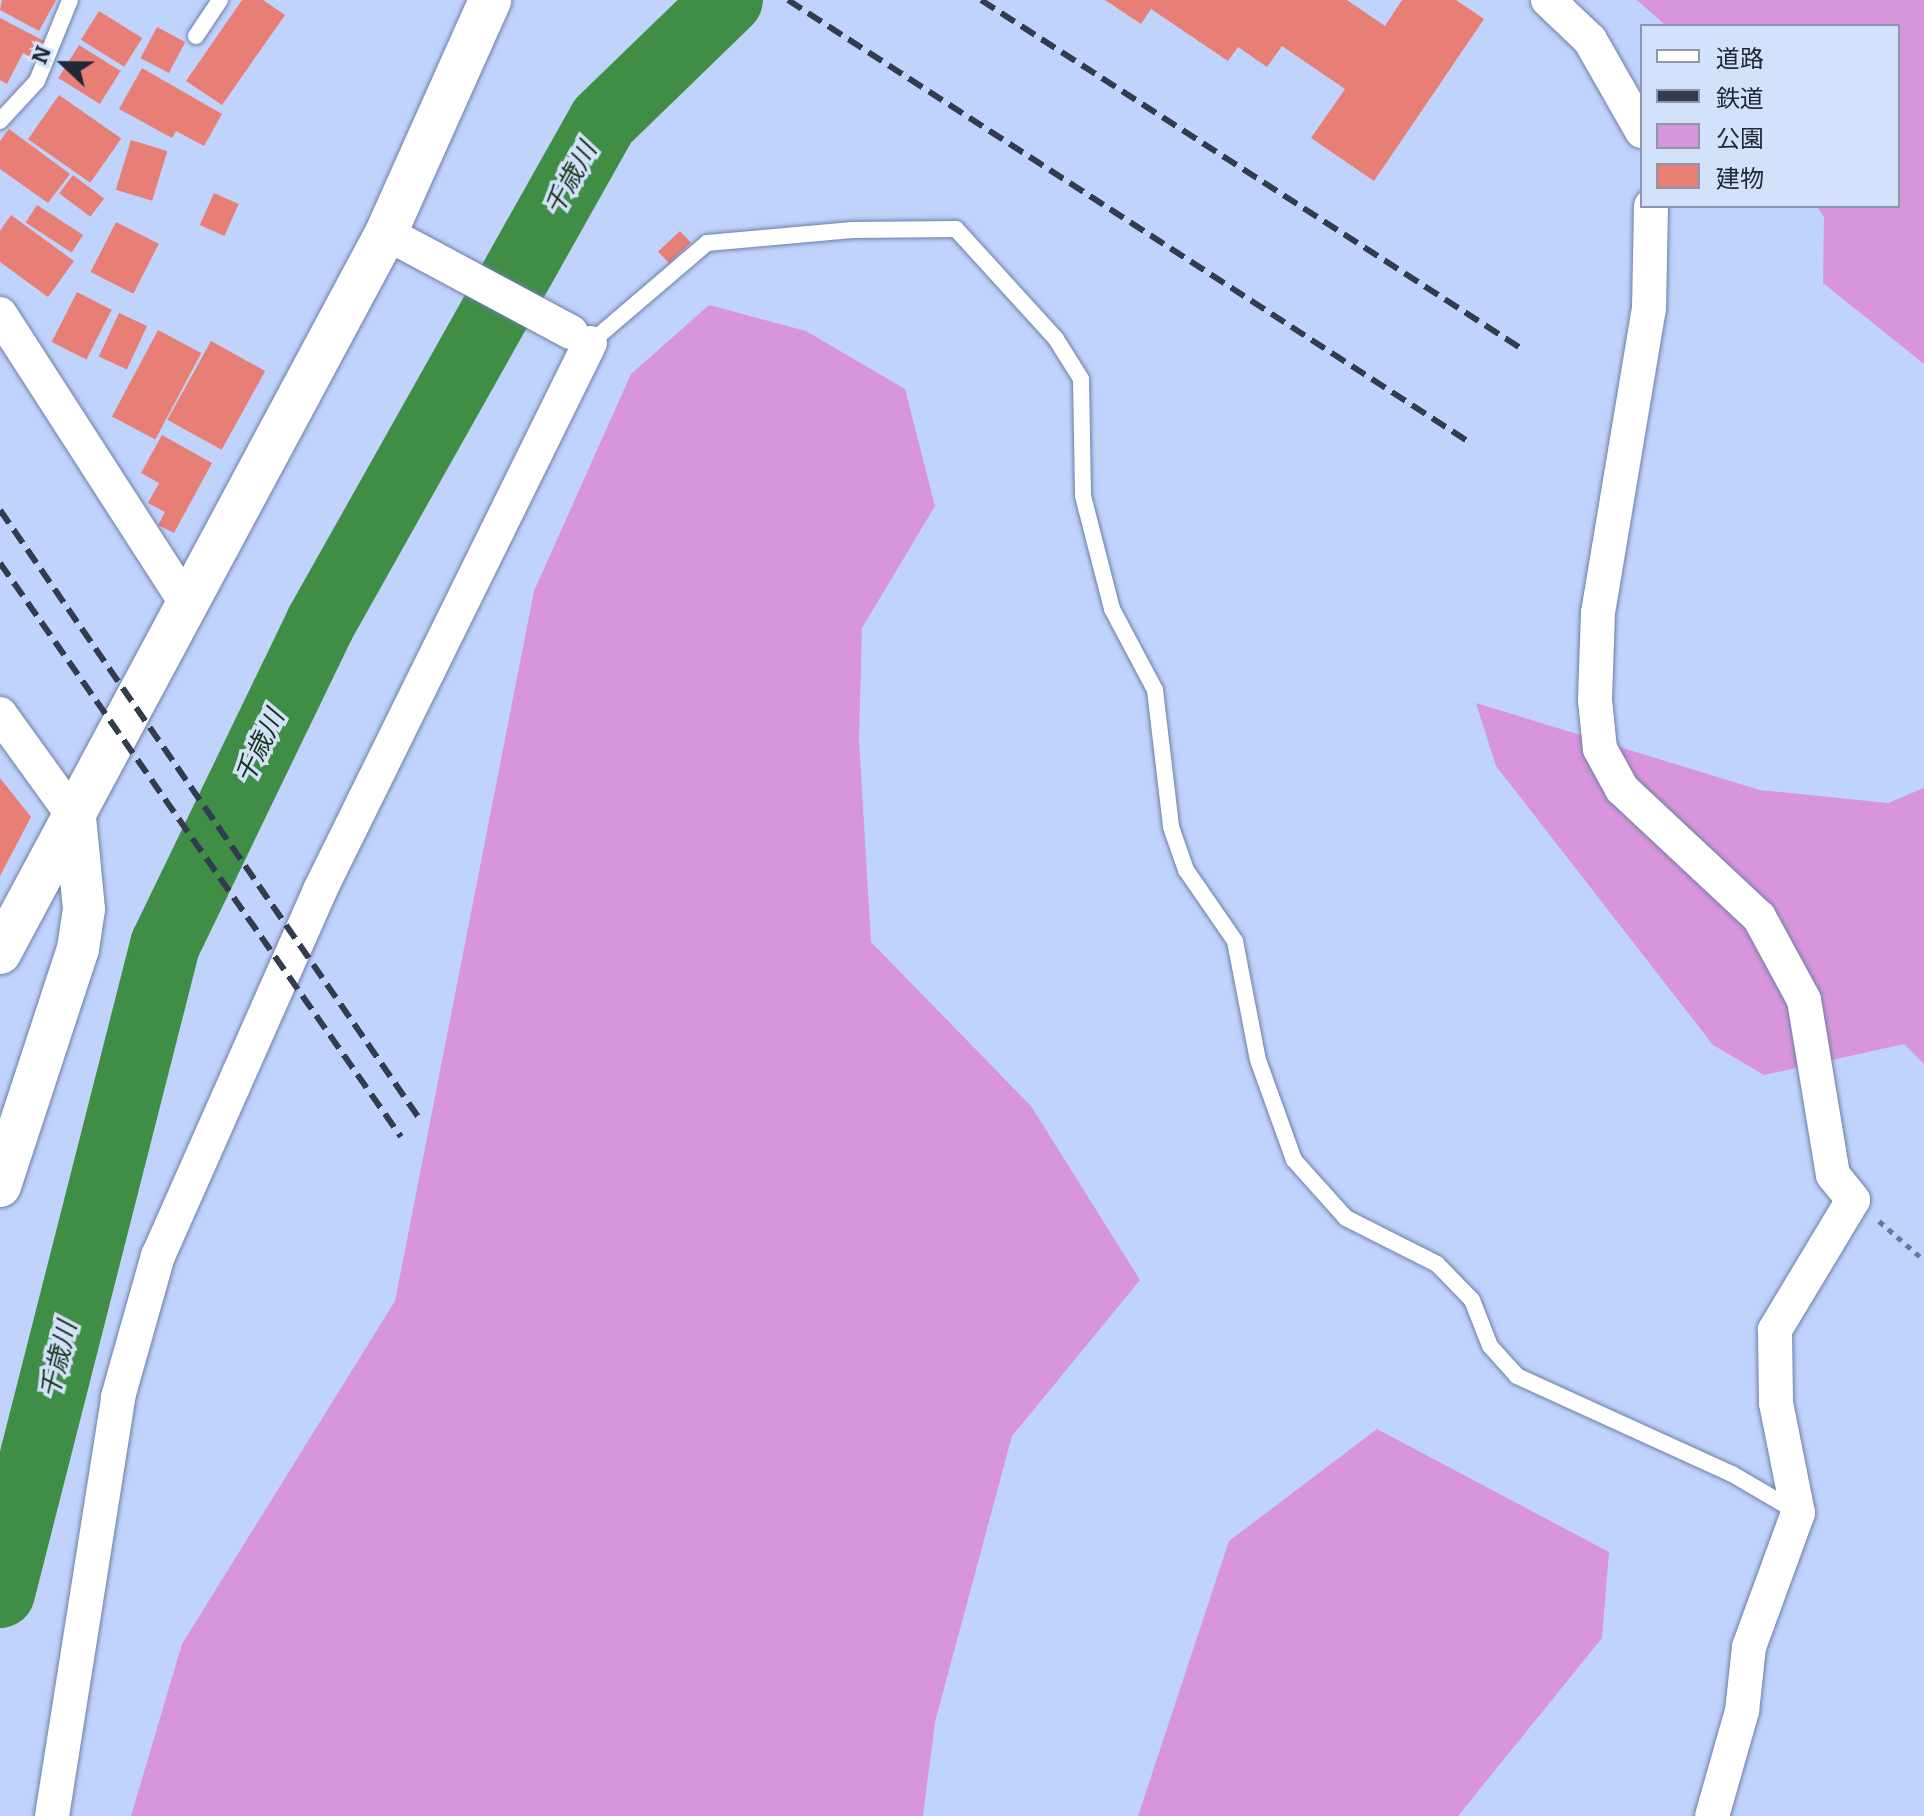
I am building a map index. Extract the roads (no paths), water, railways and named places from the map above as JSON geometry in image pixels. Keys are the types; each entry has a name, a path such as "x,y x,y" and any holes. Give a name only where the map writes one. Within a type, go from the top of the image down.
{"street":[{"path":"0,953 75,818 185,601 396,238 490,0"},
{"path":"1548,0 1590,40 1640,128"},
{"path":"1651,208 1649,308 1598,613 1595,700 1600,749 1622,789 1759,917 1804,1000 1833,1175 1853,1200 1775,1330 1776,1403 1798,1513 1749,1647 1742,1711 1712,1816"},
{"path":"52,1816 118,1397 158,1256 320,890 581,338 396,238"},
{"path":"0,314 185,601"},
{"path":"0,714 75,818 84,909 78,949 0,1186"}],"lane":[{"path":"0,121 37,81 70,0"},
{"path":"196,36 220,0"},
{"path":"581,338 707,243 852,230 956,229 1056,339 1081,379 1083,496 1112,609 1155,690 1171,827 1186,870 1235,941 1258,1060 1294,1160 1346,1218 1437,1264 1472,1300 1490,1346 1517,1376 1704,1460 1798,1513"}],"waterway":[{"name":"千歳川","path":"0,1593 165,945 320,624 603,121 728,0"}],"railway":[{"path":"788,0 1472,444"},
{"path":"981,0 1525,351"},
{"path":"0,510 421,1121"},
{"path":"0,563 401,1137"}]}
